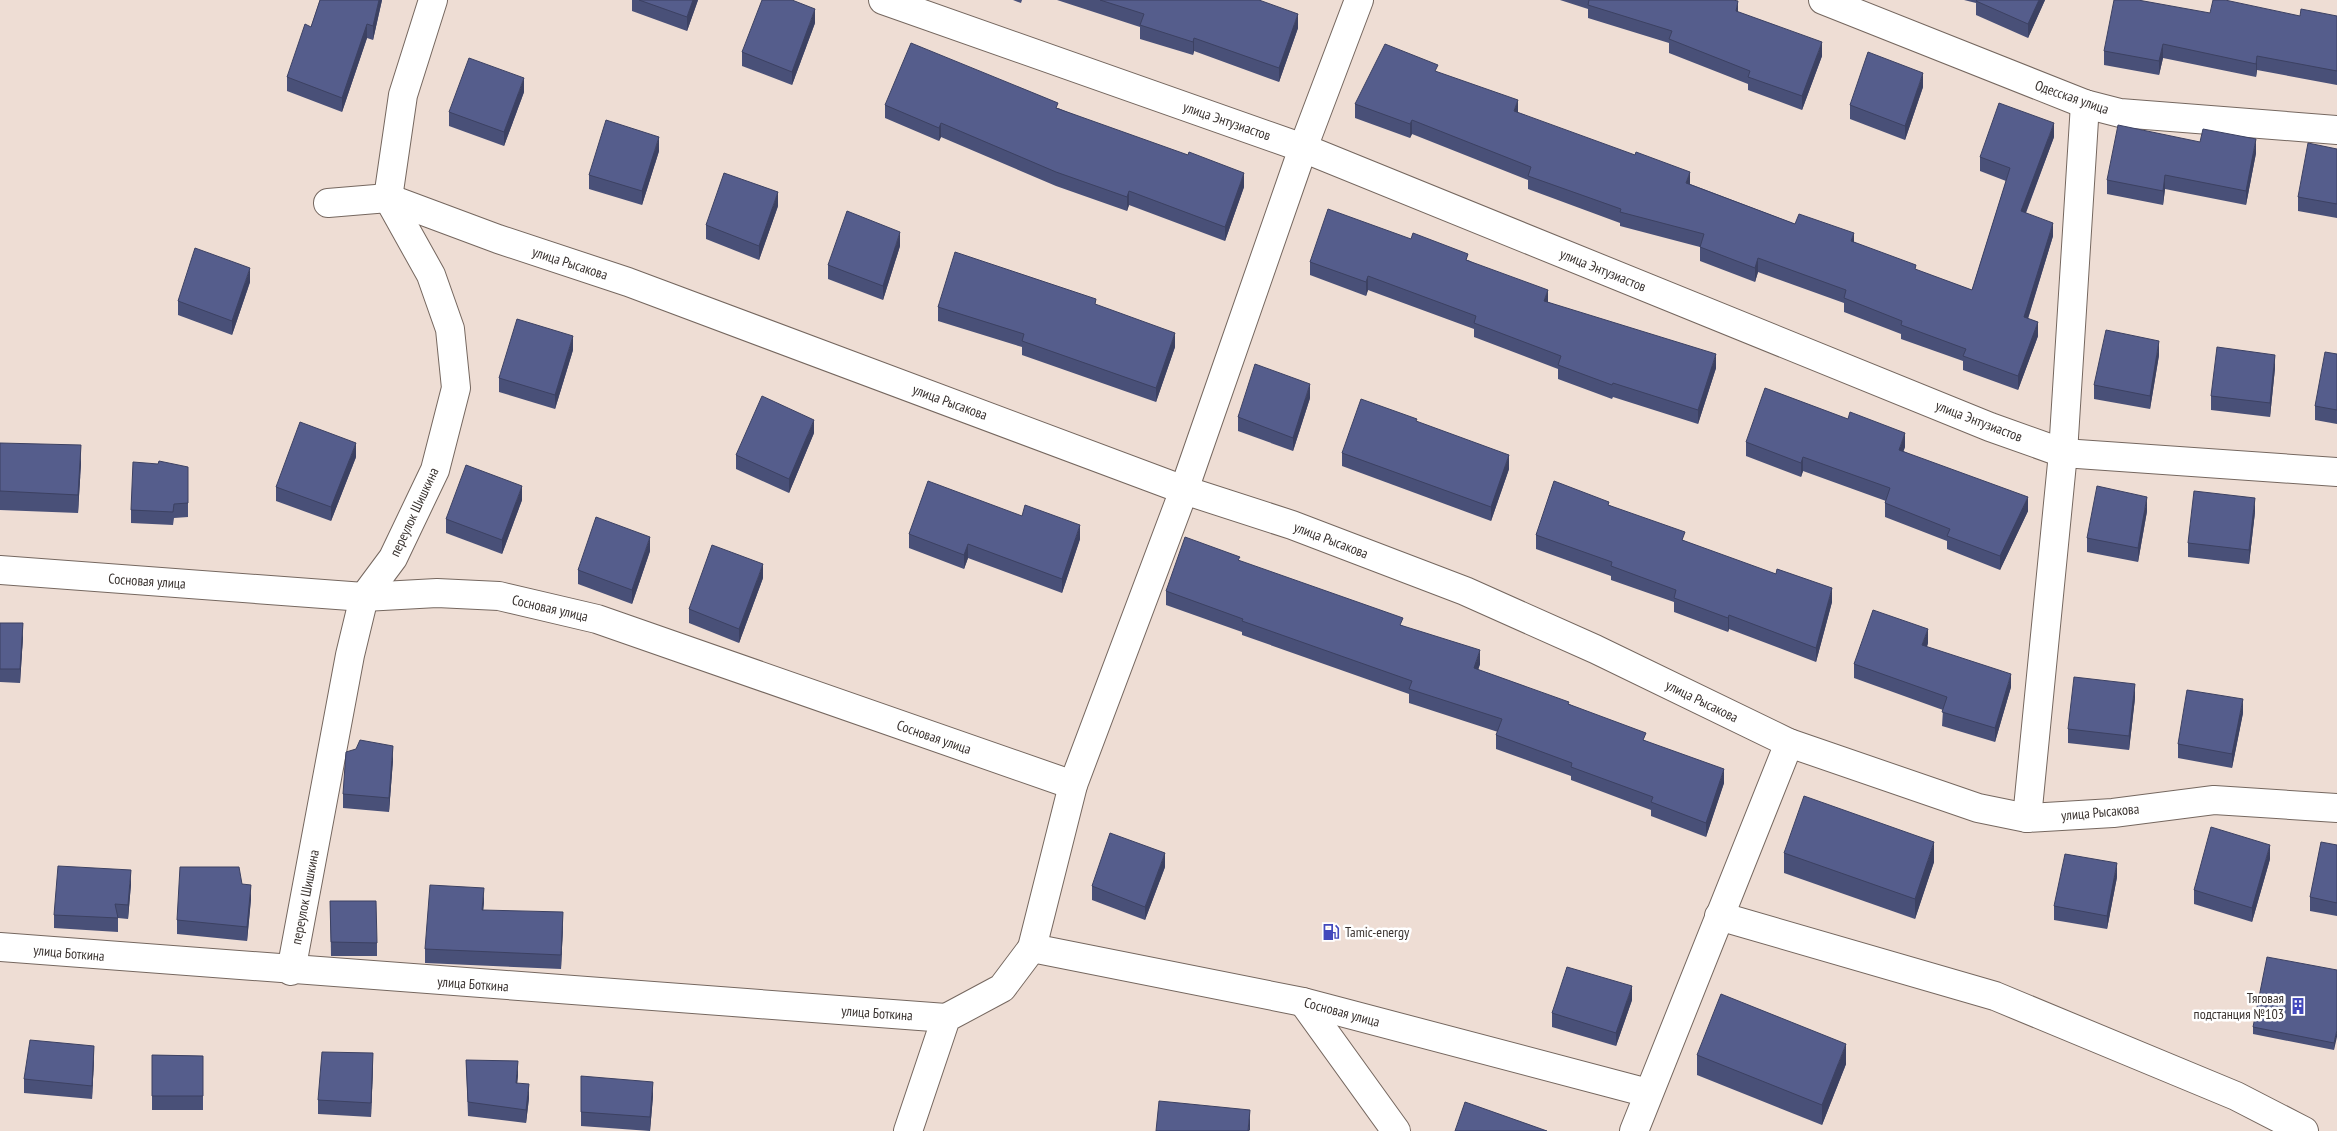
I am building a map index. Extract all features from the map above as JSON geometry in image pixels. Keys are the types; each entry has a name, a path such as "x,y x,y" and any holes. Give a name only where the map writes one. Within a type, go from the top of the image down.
{"street":[{"path":"388,198 403,95 433,0"},
{"name":"улица Энтузиастов","path":"883,0 1303,148 1990,427 2063,453 2337,472"},
{"path":"908,1131 946,1018 1002,988 1032,948 1073,785 1184,490 1303,148 1359,0"},
{"name":"Одесская улица","path":"1823,0 2085,104 2120,113 2337,130"},
{"path":"2027,818 2063,453 2085,104"},
{"name":"улица Рысакова","path":"328,203 388,198 498,240 628,282 1184,490 1292,525 1465,591 1595,649 1789,743 1978,808 2027,818 2112,813 2214,800 2337,808"},
{"name":"переулок Шишкина","path":"291,971 350,655 364,598 393,558 435,470 456,388 450,330 431,275 388,198"},
{"name":"Сосновая улица","path":"0,570 364,598 437,593 499,596 597,619 1073,785"},
{"path":"1634,1131 1789,743"},
{"path":"1719,916 1995,996 2236,1096 2304,1131"},
{"name":"улица Боткина","path":"0,947 291,971 946,1018"},
{"name":"Сосновая улица","path":"1032,948 1303,1002 1648,1093"},
{"path":"1303,1002 1396,1131"}],"building":[{"path":"320,0 379,0 373,26 367,24 342,98 287,77 305,24 311,27"},
{"path":"639,0 693,0 687,17"},
{"path":"762,0 792,0 815,9 792,72 742,52"},
{"path":"1100,0 1259,0 1298,14 1279,68 1194,38 1193,42 1140,25 1144,14"},
{"path":"1589,0 1733,0 1738,1 1736,11 1822,42 1802,96 1748,77 1750,71 1669,39 1672,31 1588,5"},
{"path":"1977,0 2039,0 2028,24"},
{"path":"2114,0 2138,0 2210,13 2213,0 2225,0 2300,16 2301,9 2337,16 2337,71 2257,56 2256,64 2163,44 2159,61 2104,51"},
{"path":"911,43 1058,103 1056,108 1188,155 1189,152 1244,173 1225,227 1129,191 1127,197 1056,172 941,123 939,128 885,105"},
{"path":"1385,44 1438,65 1435,71 1518,100 1514,111 1635,155 1636,152 1690,172 1686,183 1795,224 1799,214 1854,233 1851,241 1916,265 1915,269 1972,290 2010,168 1980,157 1999,103 2054,123 2021,211 2053,223 2024,317 2038,322 2018,376 1963,356 1966,349 1901,325 1902,321 1844,298 1846,290 1758,258 1755,268 1700,247 1704,234 1620,212 1621,209 1528,176 1531,167 1412,120 1410,124 1355,104"},
{"path":"1868,52 1923,73 1905,126 1850,105"},
{"path":"469,58 524,78 504,132 449,112"},
{"path":"606,120 659,137 642,191 589,175"},
{"path":"2118,125 2200,142 2203,129 2256,139 2246,191 2165,175 2163,191 2107,180"},
{"path":"2308,143 2337,149 2337,204 2298,197"},
{"path":"724,173 778,192 759,246 706,225"},
{"path":"1328,209 1411,239 1413,233 1468,254 1466,260 1548,290 1544,301 1716,354 1698,410 1613,383 1612,385 1558,365 1561,356 1474,323 1476,316 1368,276 1366,282 1310,262"},
{"path":"847,211 900,232 883,286 828,265"},
{"path":"195,248 250,268 232,321 178,301"},
{"path":"955,252 1096,299 1095,304 1175,333 1156,388 1022,341 1024,334 938,307"},
{"path":"517,319 573,336 555,395 499,378"},
{"path":"2106,330 2159,341 2150,396 2094,385"},
{"path":"2217,347 2275,355 2270,403 2211,396"},
{"path":"2325,352 2337,354 2337,410 2315,406"},
{"path":"1255,364 1310,384 1293,438 1238,417"},
{"path":"1765,388 1848,419 1850,412 1905,433 1899,450 2028,497 2000,556 1947,536 1950,529 1885,503 1890,488 1803,457 1801,463 1746,442"},
{"path":"762,396 814,420 789,479 736,455"},
{"path":"1361,399 1509,455 1491,507 1342,453"},
{"path":"300,422 356,443 331,507 276,487"},
{"path":"0,443 81,445 78,495 0,491"},
{"path":"159,461 188,467 188,503 174,504 173,512 131,510 133,462 158,464"},
{"path":"466,465 522,486 502,540 446,519"},
{"path":"928,481 1022,516 1025,505 1080,525 1062,579 968,544 964,555 909,534"},
{"path":"1554,481 1609,502 1608,505 1685,532 1682,540 1776,574 1777,569 1832,588 1816,648 1729,615 1728,618 1674,598 1676,590 1611,566 1612,562 1536,535"},
{"path":"2097,486 2147,497 2138,548 2087,538"},
{"path":"2194,491 2255,498 2249,550 2188,543"},
{"path":"596,517 650,537 632,590 578,570"},
{"path":"1185,537 1240,557 1238,560 1403,618 1400,625 1480,650 1474,668 1569,702 1568,704 1646,733 1643,740 1724,769 1706,823 1651,802 1653,797 1571,767 1572,763 1496,735 1502,719 1409,689 1412,681 1242,621 1243,619 1166,591"},
{"path":"712,545 763,564 739,629 689,609"},
{"path":"1873,610 1928,629 1922,645 2011,674 1995,728 1942,712 1947,697 1854,664"},
{"path":"0,623 23,623 20,669 0,669"},
{"path":"2074,677 2135,684 2129,736 2068,729"},
{"path":"2187,690 2243,699 2232,754 2178,744"},
{"path":"360,740 393,746 389,798 343,794 346,752 356,749"},
{"path":"1804,796 1934,842 1915,899 1784,853"},
{"path":"2211,827 2270,845 2252,908 2194,890"},
{"path":"1110,833 1165,853 1145,907 1092,886"},
{"path":"2321,842 2337,845 2337,903 2310,897"},
{"path":"2065,854 2117,863 2107,916 2054,906"},
{"path":"58,866 131,870 128,905 115,904 118,918 54,915"},
{"path":"180,867 239,867 242,884 251,885 247,927 177,920"},
{"path":"430,885 484,888 482,910 563,912 561,955 425,949"},
{"path":"330,901 376,901 377,943 331,942"},
{"name":"Тяговая подстанция №103","path":"2267,957 2337,970 2337,1030 2334,1043 2253,1027"},
{"path":"1567,967 1632,986 1616,1033 1552,1013"},
{"path":"1721,994 1846,1044 1822,1105 1697,1055"},
{"path":"30,1040 94,1046 92,1086 24,1079"},
{"path":"322,1052 373,1053 371,1103 318,1100"},
{"path":"152,1055 203,1056 203,1096 152,1096"},
{"path":"466,1060 518,1061 516,1083 529,1084 526,1110 468,1102"},
{"path":"581,1076 653,1082 650,1117 581,1112"},
{"path":"1159,1101 1250,1110 1248,1131 1156,1131"},
{"path":"1465,1102 1547,1131 1455,1131"}],"place":[{"name":"Tamic-energy","path":"1331,932"},
{"name":"Тяговая подстанция №103","path":"2298,1006"}]}
